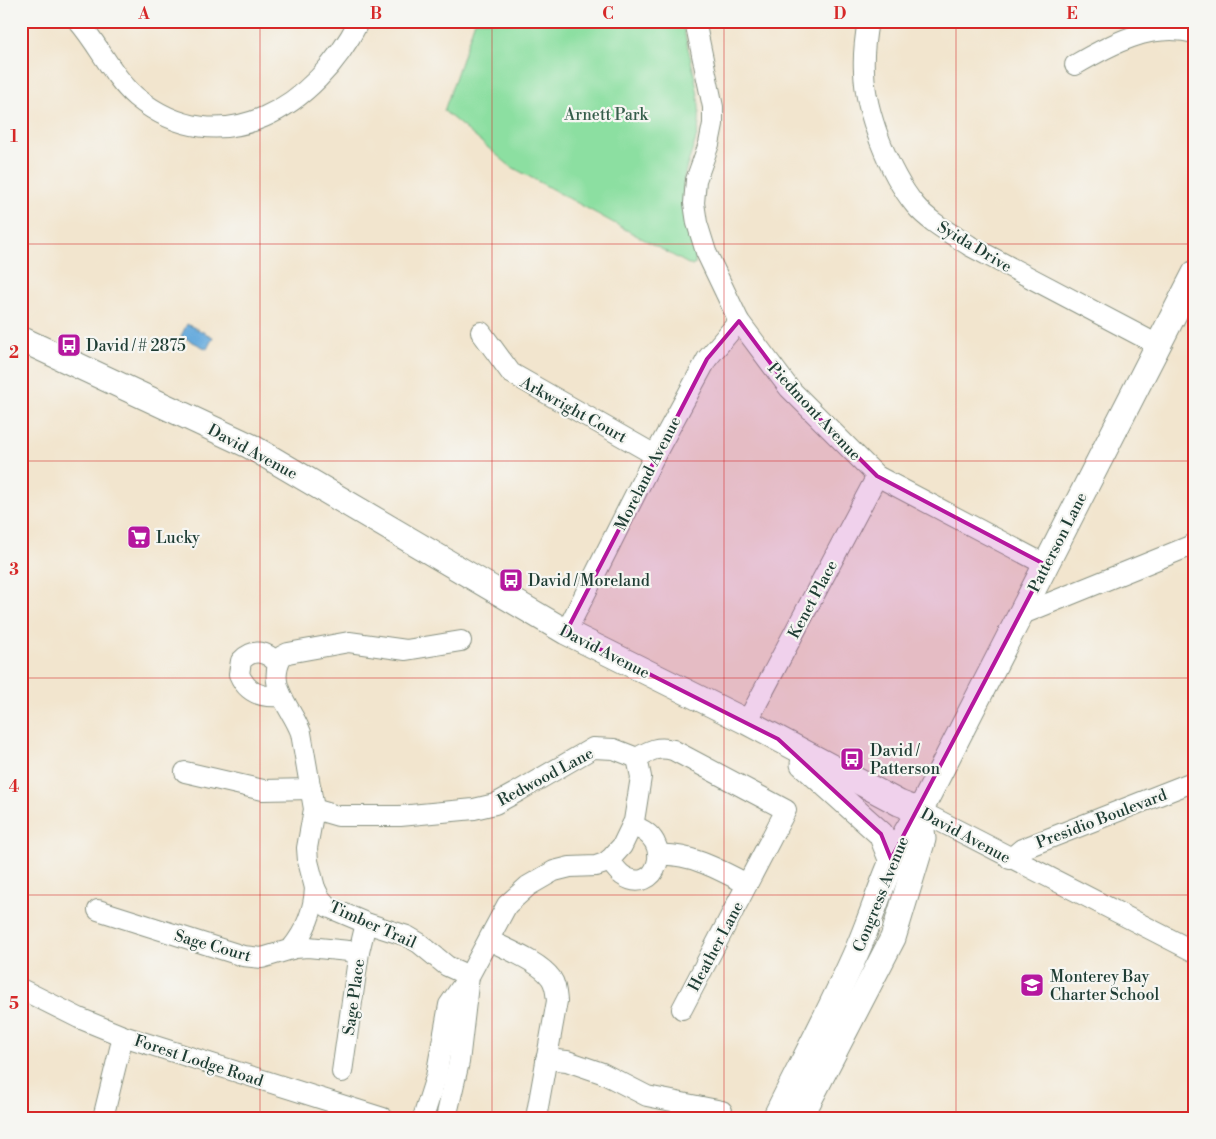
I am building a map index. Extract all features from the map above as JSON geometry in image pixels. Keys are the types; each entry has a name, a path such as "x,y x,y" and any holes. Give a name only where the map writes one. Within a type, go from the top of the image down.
{"street":[{"path":"78,21 115,74 135,96 147,105 186,123 232,127 264,119 298,99 328,68 359,21"},
{"name":"Piedmont Avenue","path":"695,21 713,106 713,124 709,144 696,180 694,203 697,223 706,252 739,321 789,388 877,476 1046,565"},
{"name":"Syida Drive","path":"868,21 864,43 864,72 867,98 876,128 892,166 915,206 941,228 970,246 1158,345"},
{"path":"1075,65 1113,43 1134,35 1162,30 1195,33"},
{"name":"Patterson Lane","path":"920,810 1195,274"},
{"name":"Moreland Avenue","path":"566,632 655,455 707,359 739,321"},
{"name":"Arkwright Court","path":"481,332 511,373 655,455"},
{"name":"David Avenue","path":"21,339 250,446 566,632 747,722 899,803 920,810 1010,859 1195,952"},
{"name":"Kenet Place","path":"747,722 877,476"},
{"path":"1020,615 1195,544"},
{"path":"281,696 258,695 249,690 239,674 241,661 252,654 263,653 278,664 282,656 288,653 349,642 406,650 461,641"},
{"name":"Timber Trail","path":"278,664 281,696 297,721 301,733 311,789 314,809 307,848 310,872 315,888 328,906 366,923 407,936 419,943 447,966 469,976"},
{"path":"778,739 881,834 891,859"},
{"name":"Heather Lane","path":"637,758 654,748 662,747 673,750 786,810 682,1008"},
{"name":"Redwood Lane","path":"314,809 338,816 400,816 474,809 495,804 593,748 614,749 637,758"},
{"path":"423,1118 436,1077 450,1005 469,976 507,905 541,877 562,868 596,866 609,860 622,846 632,828 641,777 637,758"},
{"path":"185,772 263,790 311,789"},
{"name":"Presidio Boulevard","path":"1010,859 1022,849 1195,781"},
{"name":"Congress Avenue","path":"775,1118 859,945 891,859 906,830 920,810"},
{"name":"Congress Avenue","path":"800,1118 893,938 922,839 920,810"},
{"path":"609,860 622,874 636,880 642,879 654,872 658,866 657,846 648,835 632,828"},
{"name":"Heather Lane","path":"659,856 674,856 700,862 747,884"},
{"path":"291,949 301,937 310,912 315,888"},
{"name":"Sage Court","path":"98,910 242,956 262,958 291,949 308,947 359,952"},
{"name":"Sage Place","path":"342,1072 359,952 366,923"},
{"path":"489,940 540,968 551,978 555,988 557,1001 536,1118"},
{"path":"446,1118 459,1062 469,976"},
{"name":"Forest Lodge Road","path":"21,989 79,1018 124,1036 383,1118"},
{"path":"103,1118 124,1036"},
{"path":"546,1059 567,1061 602,1073 647,1096 722,1111"}],"highlighted area":[{"path":"739,321 789,388 877,476 1046,565 891,859 881,834 778,739 566,632 707,359"}],"green space":[{"name":"Arnett Park","path":"475,21 682,21 699,104 698,130 683,185 684,202 695,247 695,264 692,266 510,166 444,111"}],"water":[{"path":"187,324 213,337 207,349 181,336"}],"place":[{"name":"David / # 2875","path":"69,345"},
{"name":"Lucky","path":"139,537"},
{"name":"David / Moreland","path":"511,580"},
{"name":"David / Patterson","path":"852,759"},
{"name":"Monterey Bay Charter School","path":"1032,985"}]}
